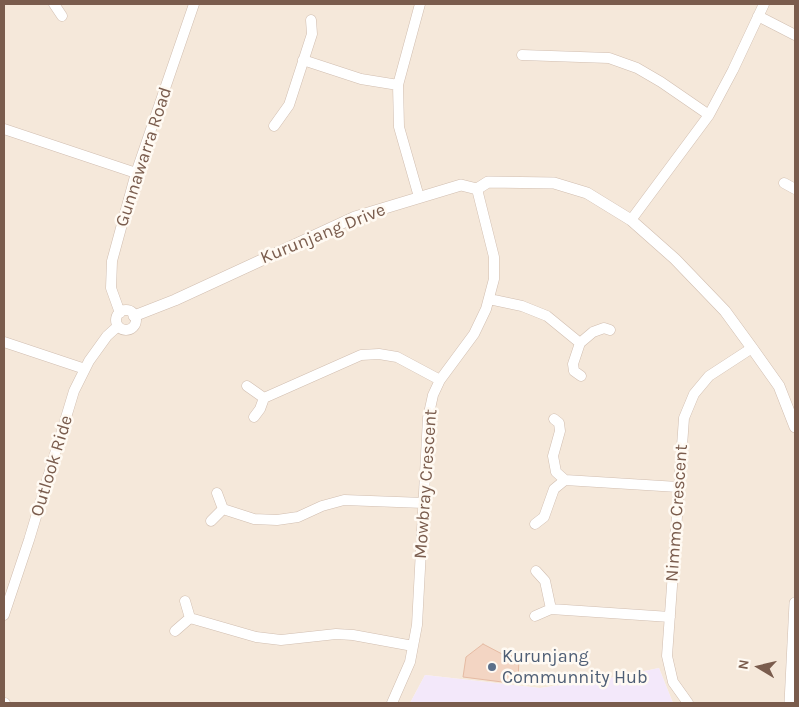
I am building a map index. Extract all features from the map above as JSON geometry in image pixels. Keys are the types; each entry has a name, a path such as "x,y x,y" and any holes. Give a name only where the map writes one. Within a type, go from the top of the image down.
{"street":[{"path":"54,4 62,16"},
{"name":"Gunnawarra Road","path":"120,313 111,288 112,261 136,173 194,4"},
{"path":"419,197 399,127 398,85 420,4"},
{"path":"631,220 709,115 733,70 764,4"},
{"path":"758,16 795,35"},
{"path":"274,126 289,105 312,34 311,20"},
{"path":"522,55 609,58 637,68 709,115"},
{"path":"303,60 362,79 398,85"},
{"path":"4,129 136,173"},
{"name":"Kurunjang Drive","path":"134,316 177,299 355,217 461,185 477,189 488,182 554,183 587,193 631,220 675,259 726,311 779,386 795,427"},
{"path":"784,183 795,189"},
{"name":"Mowbray Crescent","path":"392,703 410,662 417,625 428,418 433,395 440,380 474,334 489,299 494,279 494,257 477,189"},
{"path":"489,299 522,306 548,316 580,343"},
{"path":"129,312 134,316 135,322 132,328 123,330 118,326 117,317 120,313 129,312"},
{"name":"Outlook Ride","path":"4,615 74,392 85,369 107,336 118,326"},
{"path":"581,376 574,371 573,364 580,343 593,332 604,328 610,330"},
{"path":"4,342 85,369"},
{"name":"Nimmo Crescent","path":"688,703 673,682 667,656 684,418 694,394 709,376 752,348"},
{"path":"254,417 260,409 264,398 361,355 379,354 397,357 440,380"},
{"path":"248,386 264,398"},
{"path":"554,419 559,423 560,431 553,456 556,472 565,480 678,487"},
{"path":"535,524 544,517 554,489 565,480"},
{"path":"217,493 224,509 254,519 277,520 298,517 322,506 344,500 424,503"},
{"path":"211,521 224,509"},
{"path":"536,570 546,581 551,609"},
{"path":"185,600 190,618"},
{"path":"790,703 795,603"},
{"path":"535,616 551,609 670,616"},
{"path":"190,618 256,637 281,640 336,634 353,635 413,646"},
{"path":"175,631 190,618"}],"shaded area":[{"path":"4,4 795,4 795,703 673,703 659,668 616,677 540,688 425,675 410,703 4,703"},
{"path":"659,668 673,703 410,703 425,675 540,688 616,677"}],"building":[{"name":"Kurunjang Communnity Hub","path":"483,644 504,655 519,657 518,684 463,677 466,657"}],"place":[{"name":"Kurunjang Communnity Hub","path":"492,667"}]}
